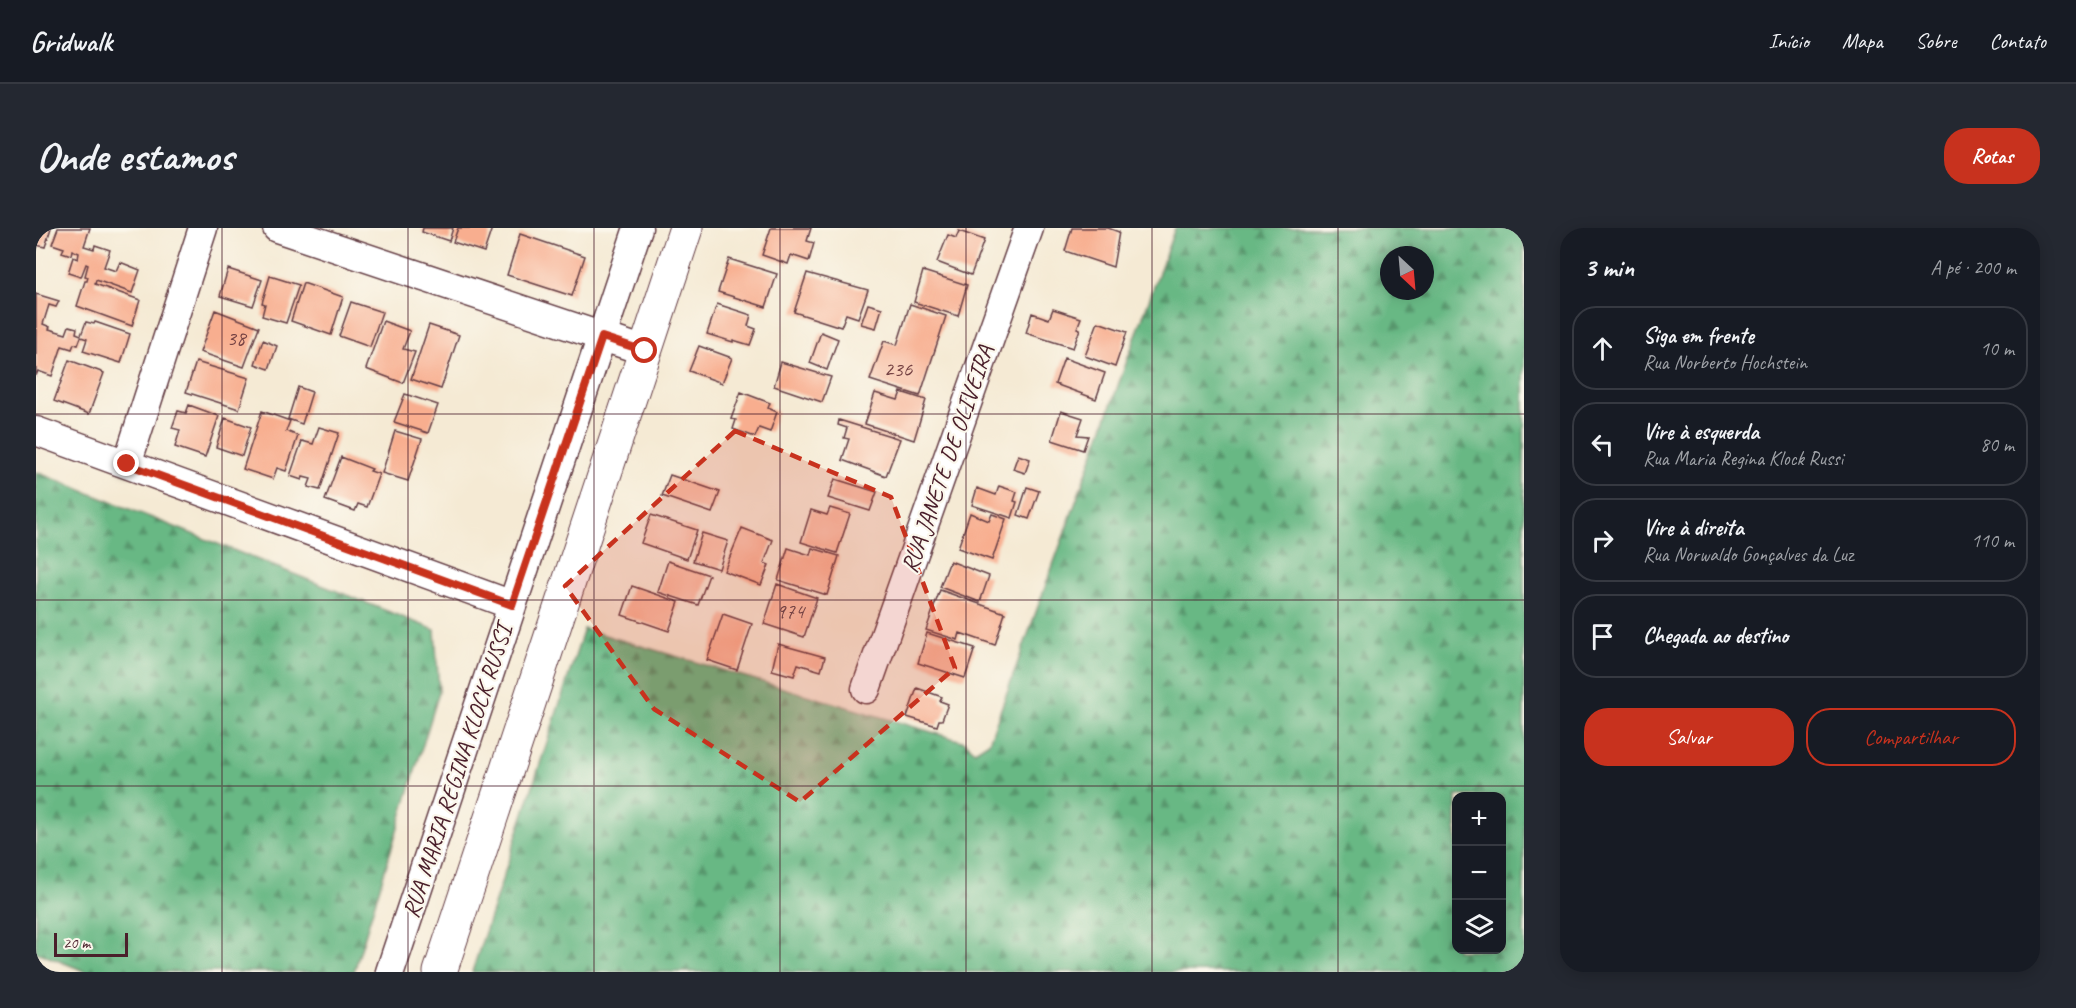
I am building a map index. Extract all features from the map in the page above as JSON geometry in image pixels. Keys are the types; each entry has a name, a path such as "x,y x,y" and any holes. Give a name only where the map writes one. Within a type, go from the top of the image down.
{"street":[{"path":"127,464 203,228"},
{"path":"277,228 645,351"},
{"name":"RUA MARIA REGINA KLOCK RUSSI","path":"390,972 638,228"},
{"name":"RUA MARIA REGINA KLOCK RUSSI","path":"440,972 686,228"},
{"name":"RUA JANETE DE OLIVEIRA","path":"866,689 1029,228"},
{"path":"36,431 512,605"}],"highlighted area":[{"path":"735,431 891,497 955,668 800,802 654,709 565,586"}],"green space":[{"path":"1175,228 1524,228 1524,972 472,972 584,629 965,742 975,751 989,742"},
{"path":"36,472 435,630 439,692 354,972 87,972 36,952"}],"building":[{"path":"36,228 51,228 45,247 36,245"},
{"path":"58,228 90,228 84,246 94,249 95,245 110,250 104,267 116,271 120,262 140,270 132,293 96,280 95,284 140,300 132,326 77,306 85,281 87,281 88,277 85,276 88,265 86,264 81,277 68,273 73,257 78,259 79,253 72,250 71,255 62,252 64,248 52,244"},
{"path":"423,228 453,228 449,241 422,232"},
{"path":"458,228 492,228 484,252 453,242"},
{"path":"771,228 811,228 807,241 814,243 809,261 791,255 788,264 762,255"},
{"path":"1072,228 1108,228 1119,232 1113,267 1065,251"},
{"path":"959,231 984,240 971,275 937,262 948,235 956,238"},
{"path":"520,234 585,256 572,296 507,275"},
{"path":"729,259 777,274 766,307 718,292"},
{"path":"228,269 262,280 253,306 220,296"},
{"path":"923,271 967,285 958,316 914,302"},
{"path":"807,273 868,290 858,318 846,314 841,327 794,312"},
{"path":"270,276 299,285 286,323 262,316 265,304 262,303"},
{"path":"303,283 343,297 331,335 291,321"},
{"path":"36,294 59,301 56,307 49,305 43,324 50,327 49,329 66,334 69,326 77,328 76,333 81,335 86,322 94,324 95,322 130,334 121,363 83,351 87,339 81,337 78,345 74,344 72,349 62,346 52,376 38,371 36,376"},
{"path":"351,302 382,312 370,347 339,336"},
{"path":"717,304 751,315 748,326 756,329 750,345 707,334"},
{"path":"868,304 882,308 876,328 861,324"},
{"path":"910,304 946,316 920,396 870,380 884,341 897,345"},
{"path":"1053,309 1081,318 1077,328 1080,329 1073,348 1026,333 1032,313 1049,319"},
{"path":"215,310 259,327 244,367 200,352"},
{"path":"383,321 410,331 403,349 415,352 403,383 366,369"},
{"path":"1098,322 1127,332 1115,367 1085,356"},
{"path":"429,325 459,335 441,389 411,379"},
{"path":"821,332 838,339 827,370 810,363"},
{"path":"263,340 277,346 269,369 255,364"},
{"path":"699,346 732,358 722,383 689,371"},
{"path":"1064,358 1105,373 1096,399 1055,384"},
{"path":"69,360 104,373 89,414 54,401"},
{"path":"196,362 249,378 239,409 186,392"},
{"path":"781,362 831,377 822,402 774,386"},
{"path":"298,387 312,392 302,424 288,419"},
{"path":"741,392 770,403 768,408 777,412 770,432 759,428 755,437 733,429 736,420 731,419"},
{"path":"901,392 926,400 914,440 865,424 875,393 898,400"},
{"path":"405,394 438,405 428,433 394,422"},
{"path":"189,405 219,416 205,457 175,447 180,430 172,428 178,411 186,413"},
{"path":"262,411 290,421 286,431 298,436 286,471 277,468 273,479 243,469"},
{"path":"1061,411 1083,418 1077,435 1088,436 1083,450 1052,440"},
{"path":"225,418 251,427 242,456 216,447"},
{"path":"839,420 900,439 886,476 842,460 849,439 844,438 847,428 838,425"},
{"path":"319,427 339,433 320,490 308,487 311,479 303,477 302,480 290,476 302,441 313,444"},
{"path":"395,431 422,439 408,481 382,473"},
{"path":"1018,455 1030,459 1025,473 1013,469"},
{"path":"341,457 379,474 367,507 358,504 355,511 325,500"},
{"path":"670,475 720,492 712,513 662,496"},
{"path":"835,479 877,492 870,511 828,498"},
{"path":"999,486 1017,492 1014,501 1017,502 1012,518 972,505 977,488 996,495"},
{"path":"1027,487 1039,491 1029,519 1018,515"},
{"path":"830,508 850,514 837,553 801,542 811,510 827,515"},
{"path":"970,513 989,521 992,514 1006,519 992,560 958,548"},
{"path":"651,515 697,530 687,559 641,543"},
{"path":"742,528 773,540 764,563 769,565 761,585 724,571"},
{"path":"702,533 728,541 719,569 693,561"},
{"path":"788,548 810,555 812,548 839,556 827,595 778,580"},
{"path":"668,561 709,575 698,605 658,592"},
{"path":"950,561 989,576 980,602 940,587"},
{"path":"777,584 817,598 804,637 764,624"},
{"path":"632,586 679,602 669,631 622,615"},
{"path":"940,590 1005,613 995,645 960,633 958,640 926,630"},
{"path":"723,614 752,624 737,670 707,660"},
{"path":"927,633 975,648 965,678 918,663"},
{"path":"778,644 825,657 821,671 798,664 794,676 772,670"},
{"path":"917,688 942,697 940,701 948,704 937,726 907,717"}],"route":[{"path":"127,464 512,605 602,337 645,351"}]}
